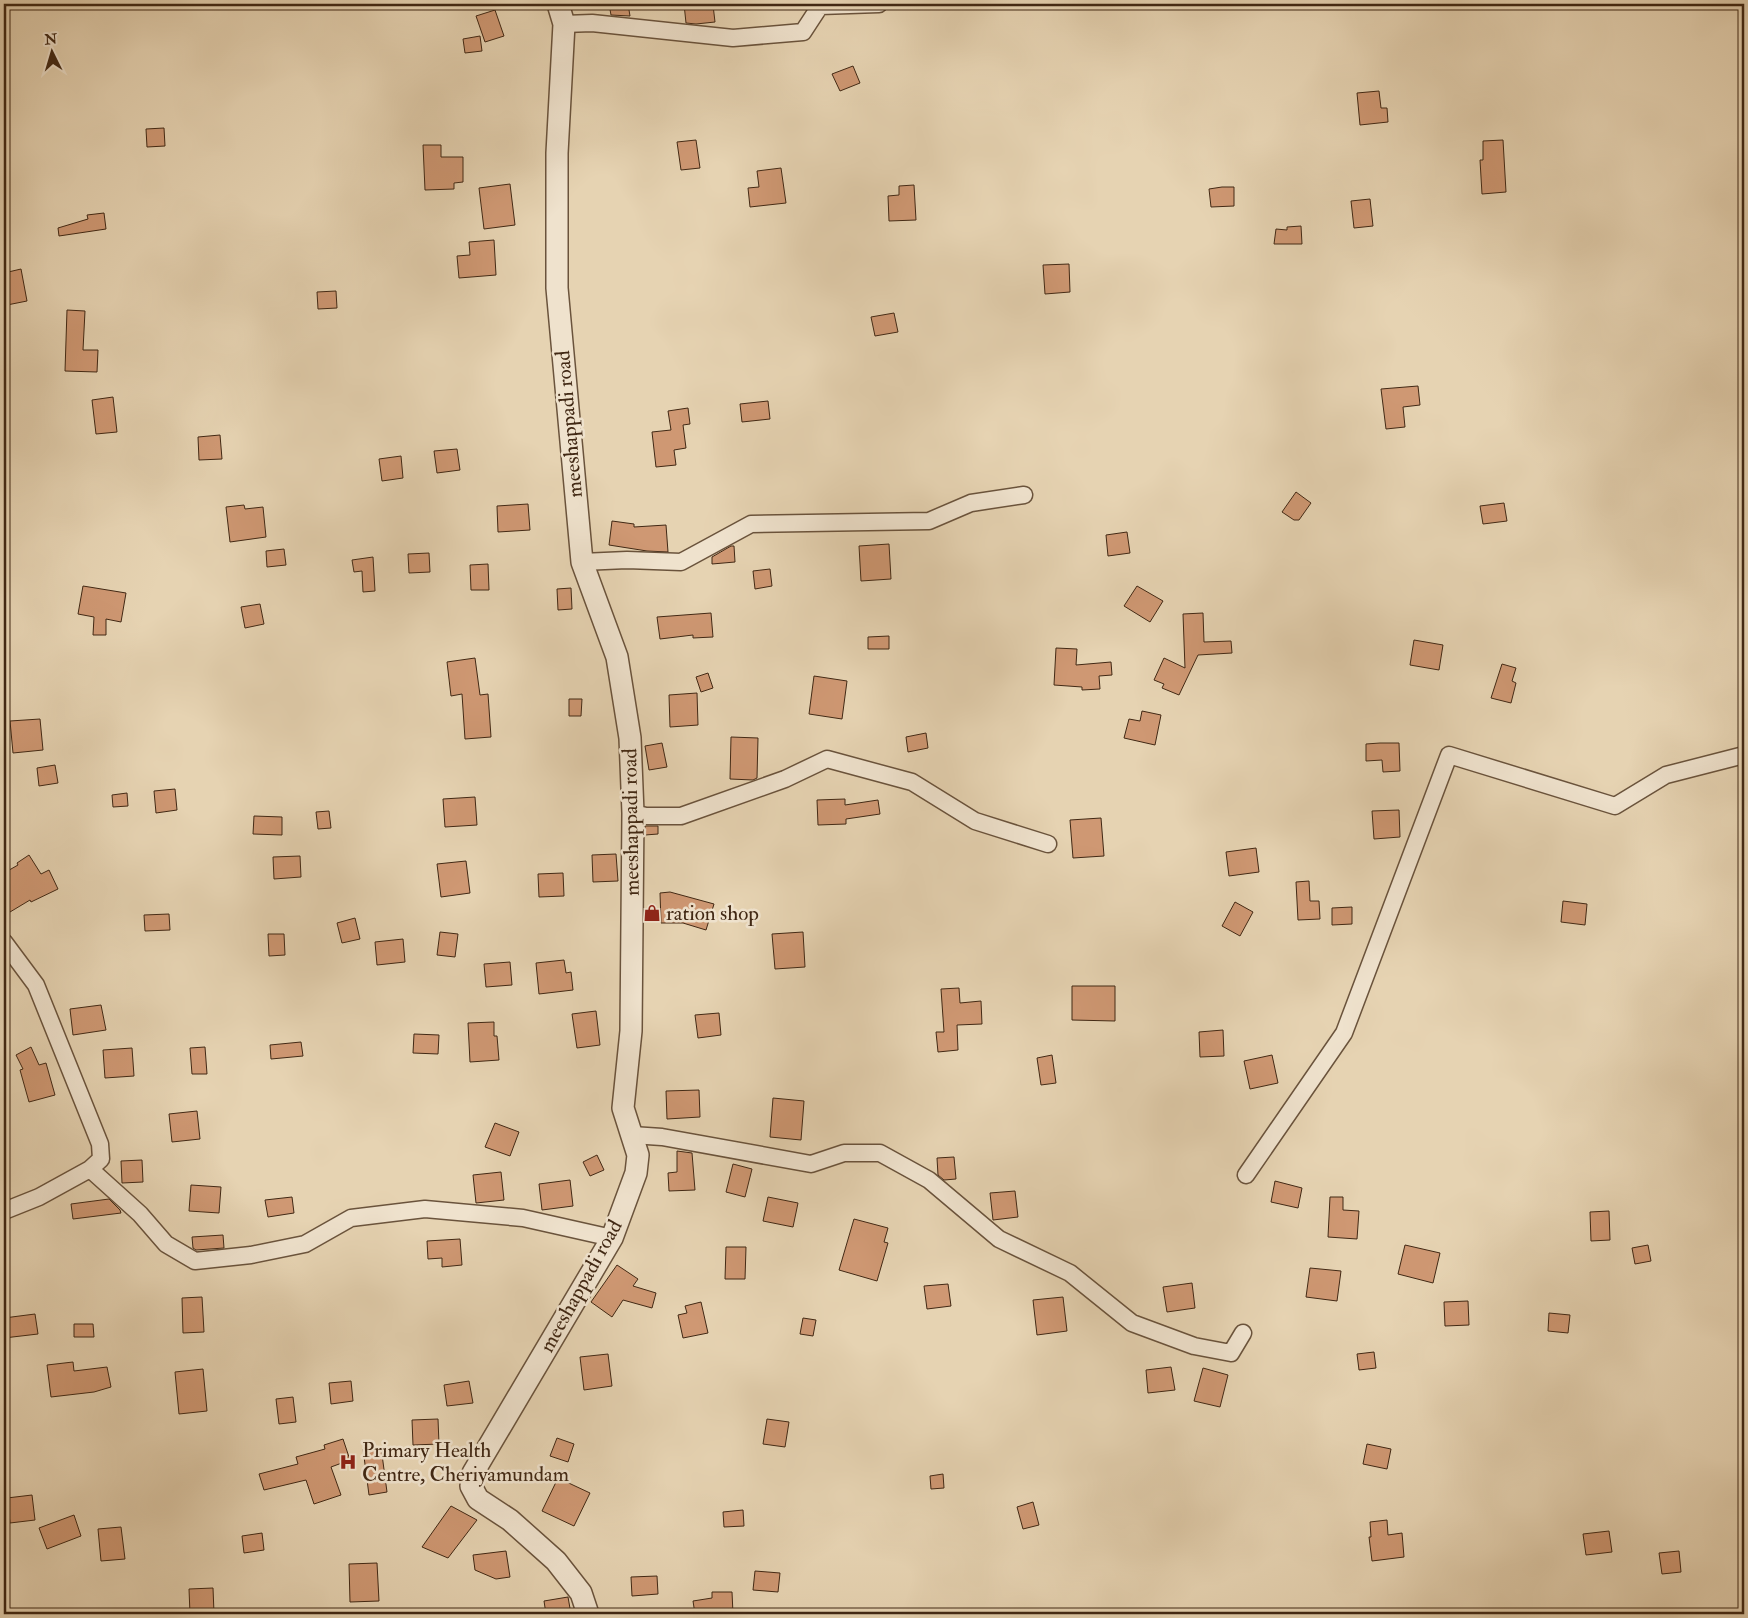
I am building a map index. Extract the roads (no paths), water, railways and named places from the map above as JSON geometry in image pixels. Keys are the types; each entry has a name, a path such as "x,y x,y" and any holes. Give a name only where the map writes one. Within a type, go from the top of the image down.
{"street":[{"path":"561,14 592,23 733,38 803,32 820,6 879,4"},
{"name":"meeshappadi road","path":"561,14 556,288 582,562 616,657 630,738 632,813 631,1031 623,1108 638,1155 636,1173 612,1238 474,1473 472,1486 478,1499 510,1520 556,1561 581,1593 588,1614"},
{"path":"582,562 627,560 681,562 751,524 930,521 971,503 1024,495"},
{"path":"1246,1176 1344,1033 1449,755 1615,806 1666,775 1744,755"},
{"path":"632,813 646,816 680,816 785,779 827,759 912,782 975,821 1048,844"},
{"path":"4,942 36,985 100,1144 101,1159 90,1169 39,1197 4,1211"},
{"path":"632,1134 662,1137 811,1164 844,1153 880,1153 929,1180 999,1240 1070,1273 1132,1323 1194,1346 1231,1353 1243,1333"},
{"path":"90,1169 140,1214 166,1244 196,1261 251,1255 305,1244 351,1218 425,1209 523,1218 612,1238"}],"place":[{"name":"ration shop","path":"652,913"},
{"name":"Primary Health Centre, Cheriyamundam","path":"348,1462"}]}
